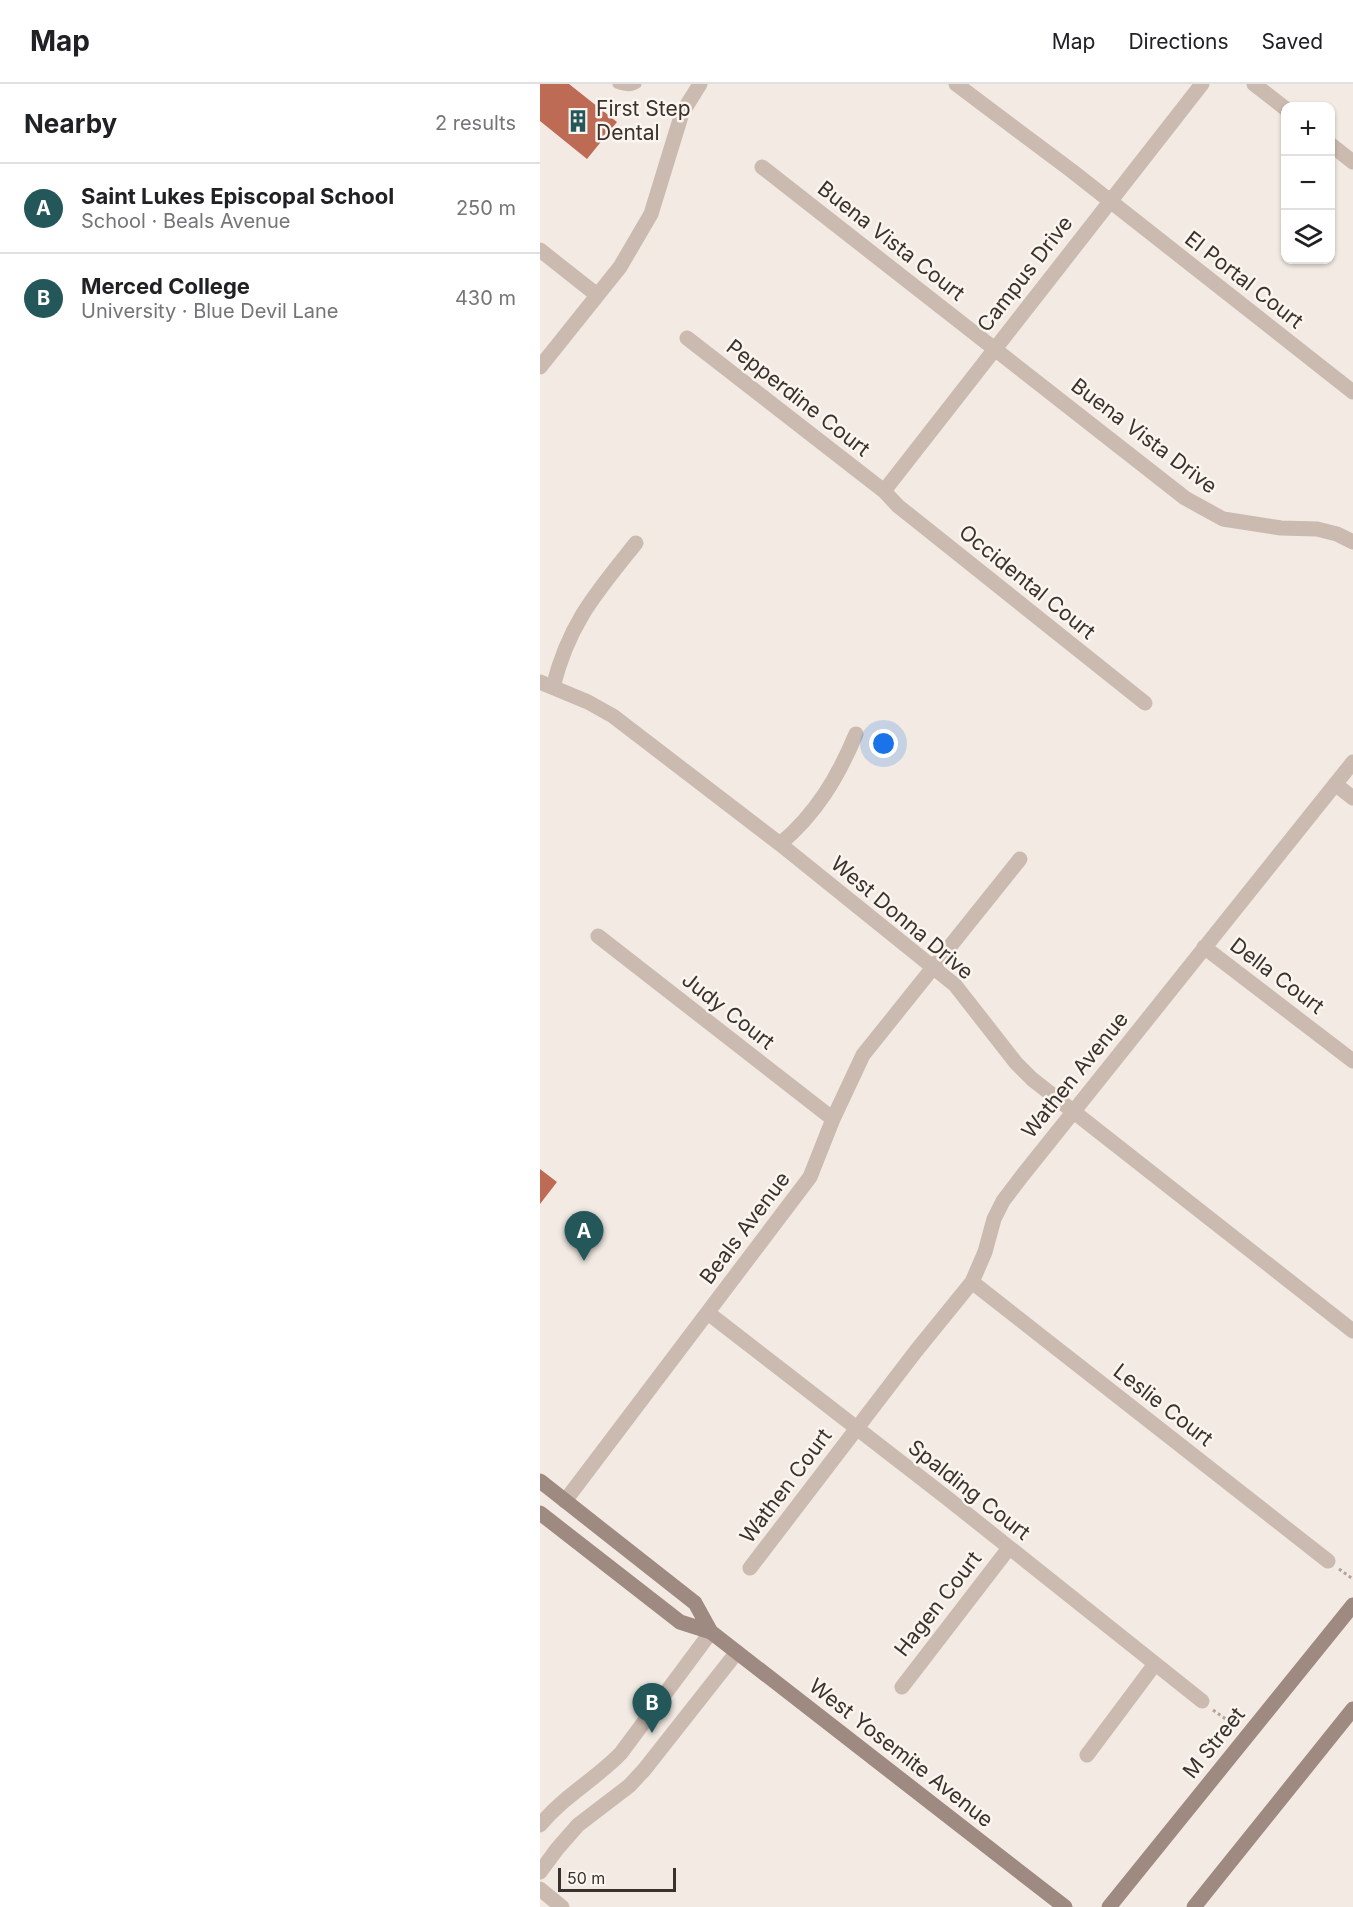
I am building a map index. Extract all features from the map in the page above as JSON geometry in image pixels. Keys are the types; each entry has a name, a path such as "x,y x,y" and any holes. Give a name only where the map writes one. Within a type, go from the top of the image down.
{"main road":[{"name":"West Yosemite Avenue","path":"540,1481 695,1603 711,1632"},
{"name":"West Yosemite Avenue","path":"540,1513 680,1622 711,1632 1065,1907"},
{"name":"M Street","path":"1109,1907 1353,1605"},
{"path":"1194,1907 1353,1709"}],"street":[{"path":"540,367 620,267 651,214 682,113 700,84"},
{"name":"El Portal Court","path":"956,84 1109,200 1353,392"},
{"name":"Campus Drive","path":"884,491 1109,200 1202,84"},
{"path":"1254,84 1281,105"},
{"path":"1335,148 1353,162"},
{"name":"Buena Vista Court","path":"762,167 994,348"},
{"path":"540,250 597,295"},
{"name":"Pepperdine Court","path":"687,338 884,491"},
{"name":"Buena Vista Drive","path":"994,348 1185,498 1223,519 1281,528 1317,529 1337,534 1353,542"},
{"name":"Occidental Court","path":"884,491 898,506 1145,703"},
{"path":"547,685 576,622 595,594 636,543"},
{"name":"West Donna Drive","path":"547,685 588,702 629,727 780,844 955,985 1016,1063 1032,1079 1353,1331"},
{"path":"780,844 795,831 823,799 834,782 856,734"},
{"name":"Wathen Avenue","path":"856,1429 972,1282 985,1252 993,1219 1003,1201 1072,1111 1353,762"},
{"path":"1335,784 1353,798"},
{"name":"Beals Avenue","path":"566,1501 810,1177 833,1119 863,1055 1020,859"},
{"name":"Judy Court","path":"598,936 833,1119"},
{"name":"Della Court","path":"1204,947 1353,1061"},
{"name":"Leslie Court","path":"972,1282 1328,1562"},
{"name":"Spalding Court","path":"708,1313 1202,1701"},
{"name":"Wathen Court","path":"750,1568 856,1429"},
{"name":"Hagen Court","path":"902,1687 1009,1548"},
{"path":"540,1825 564,1799 621,1753 711,1632"},
{"path":"540,1872 556,1849 578,1825 621,1792 644,1770 737,1652"},
{"path":"1087,1755 1155,1664"},
{"path":"540,1889 562,1907"}],"lane":[{"path":"618,84 626,86 637,84"}],"path":[{"path":"1202,1701 1237,1728"}],"building":[{"name":"First Step Dental","path":"540,84 569,84 617,122 587,159 540,121"},
{"path":"540,1169 557,1182 540,1204"}],"place":[{"name":"First Step Dental","path":"578,121"},
{"name":"Saint Lukes Episcopal School","path":"584,1261"},
{"name":"Merced College","path":"652,1733"}]}
